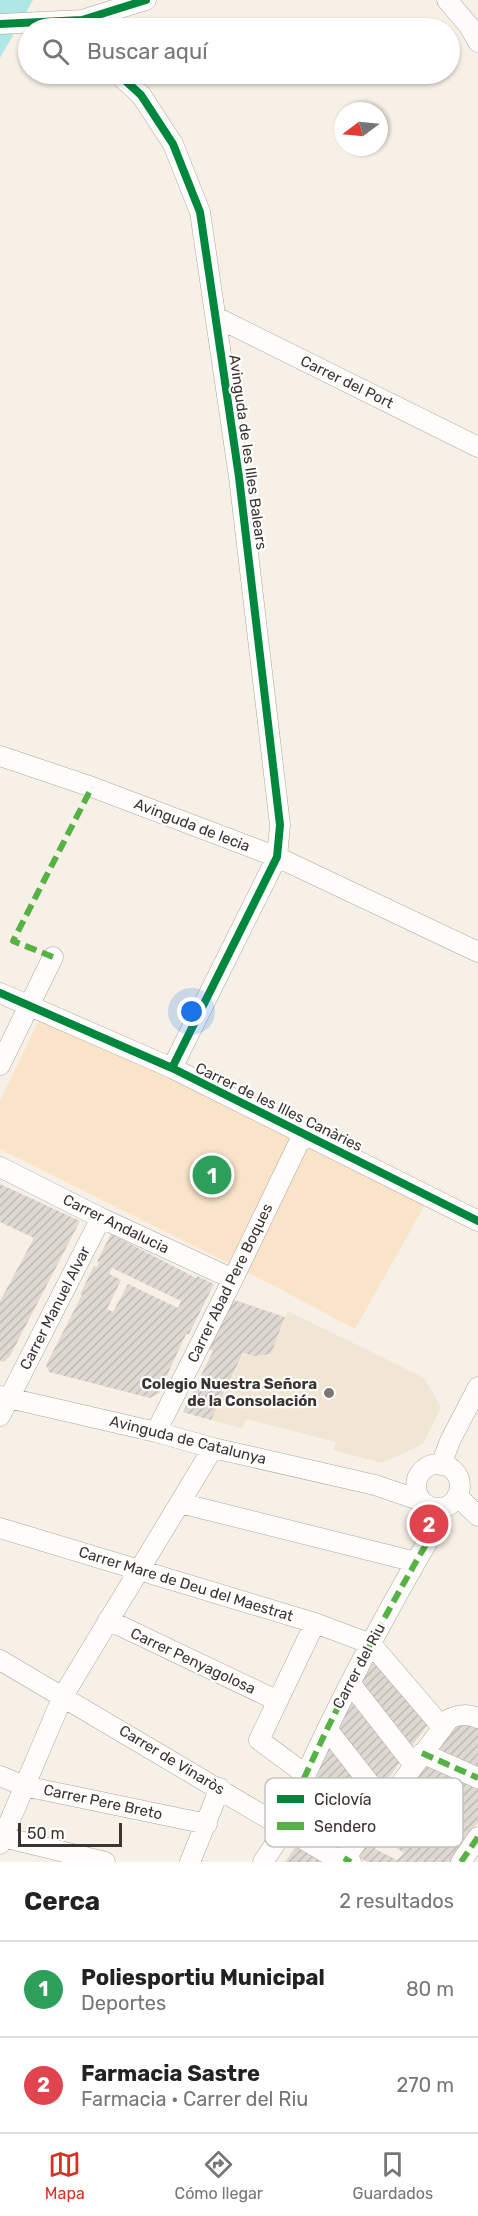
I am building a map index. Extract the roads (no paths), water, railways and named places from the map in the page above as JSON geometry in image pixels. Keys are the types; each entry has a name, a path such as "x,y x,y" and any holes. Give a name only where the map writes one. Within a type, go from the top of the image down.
{"street":[{"path":"100,18 146,0"},
{"path":"447,0 469,26 478,42"},
{"path":"0,24 18,24"},
{"name":"Avinguda de les Illes Balears","path":"130,84 141,94 173,144 200,212 239,477 280,825 276,857 172,1068"},
{"name":"Carrer del Port","path":"216,317 478,447"},
{"name":"Avinguda de lecia","path":"0,756 92,787 276,857 478,952"},
{"path":"0,1065 53,957"},
{"name":"Carrer de les Illes Canàries","path":"0,993 172,1068 478,1221"},
{"name":"Carrer Abad Pere Boques","path":"156,1431 303,1134"},
{"name":"Carrer Andalucia","path":"0,1167 101,1218 233,1279"},
{"name":"Carrer Manuel Alvar","path":"0,1416 5,1397 101,1218"},
{"path":"441,1464 450,1441 478,1387"},
{"name":"Avinguda de Catalunya","path":"5,1397 156,1431 213,1448 375,1485 430,1504"},
{"path":"105,1862 1,1840 63,1696 213,1448"},
{"path":"441,1464 453,1471 459,1482 457,1496 449,1505 430,1504 416,1488 420,1472 429,1466 441,1464"},
{"name":"Avinguda de Catalunya","path":"375,1485 398,1484 420,1472"},
{"path":"457,1496 478,1516"},
{"path":"180,1503 416,1562"},
{"name":"Carrer del Riu","path":"303,1778 350,1683 435,1529 430,1504"},
{"name":"Carrer Mare de Deu del Maestrat","path":"0,1528 315,1623 371,1644"},
{"name":"Carrer Penyagolosa","path":"108,1620 278,1701"},
{"path":"305,1774 259,1740 315,1623"},
{"path":"371,1644 442,1727"},
{"name":"Carrer de Vinaròs","path":"0,1660 265,1816"},
{"path":"350,1683 418,1759 478,1778"},
{"path":"404,1778 449,1719 458,1714 478,1718"},
{"path":"327,1729 365,1778"},
{"name":"Carrer Pere Breto","path":"0,1776 24,1786 207,1824"},
{"path":"190,1862 220,1788"},
{"path":"460,1862 478,1837"},
{"name":"Carrer del Riu","path":"263,1862 272,1847"},
{"name":"Carrer de Vinaròs","path":"316,1847 335,1858 346,1861"},
{"path":"346,1861 355,1847"}],"water":[{"path":"0,0 33,0 23,18 18,18 18,26 0,58"}],"place":[{"name":"Poliesportiu Municipal","path":"212,1175"},
{"name":"Colegio Nuestra Señora de la Consolación","path":"329,1393"},
{"name":"Farmacia Sastre","path":"429,1524"}]}
